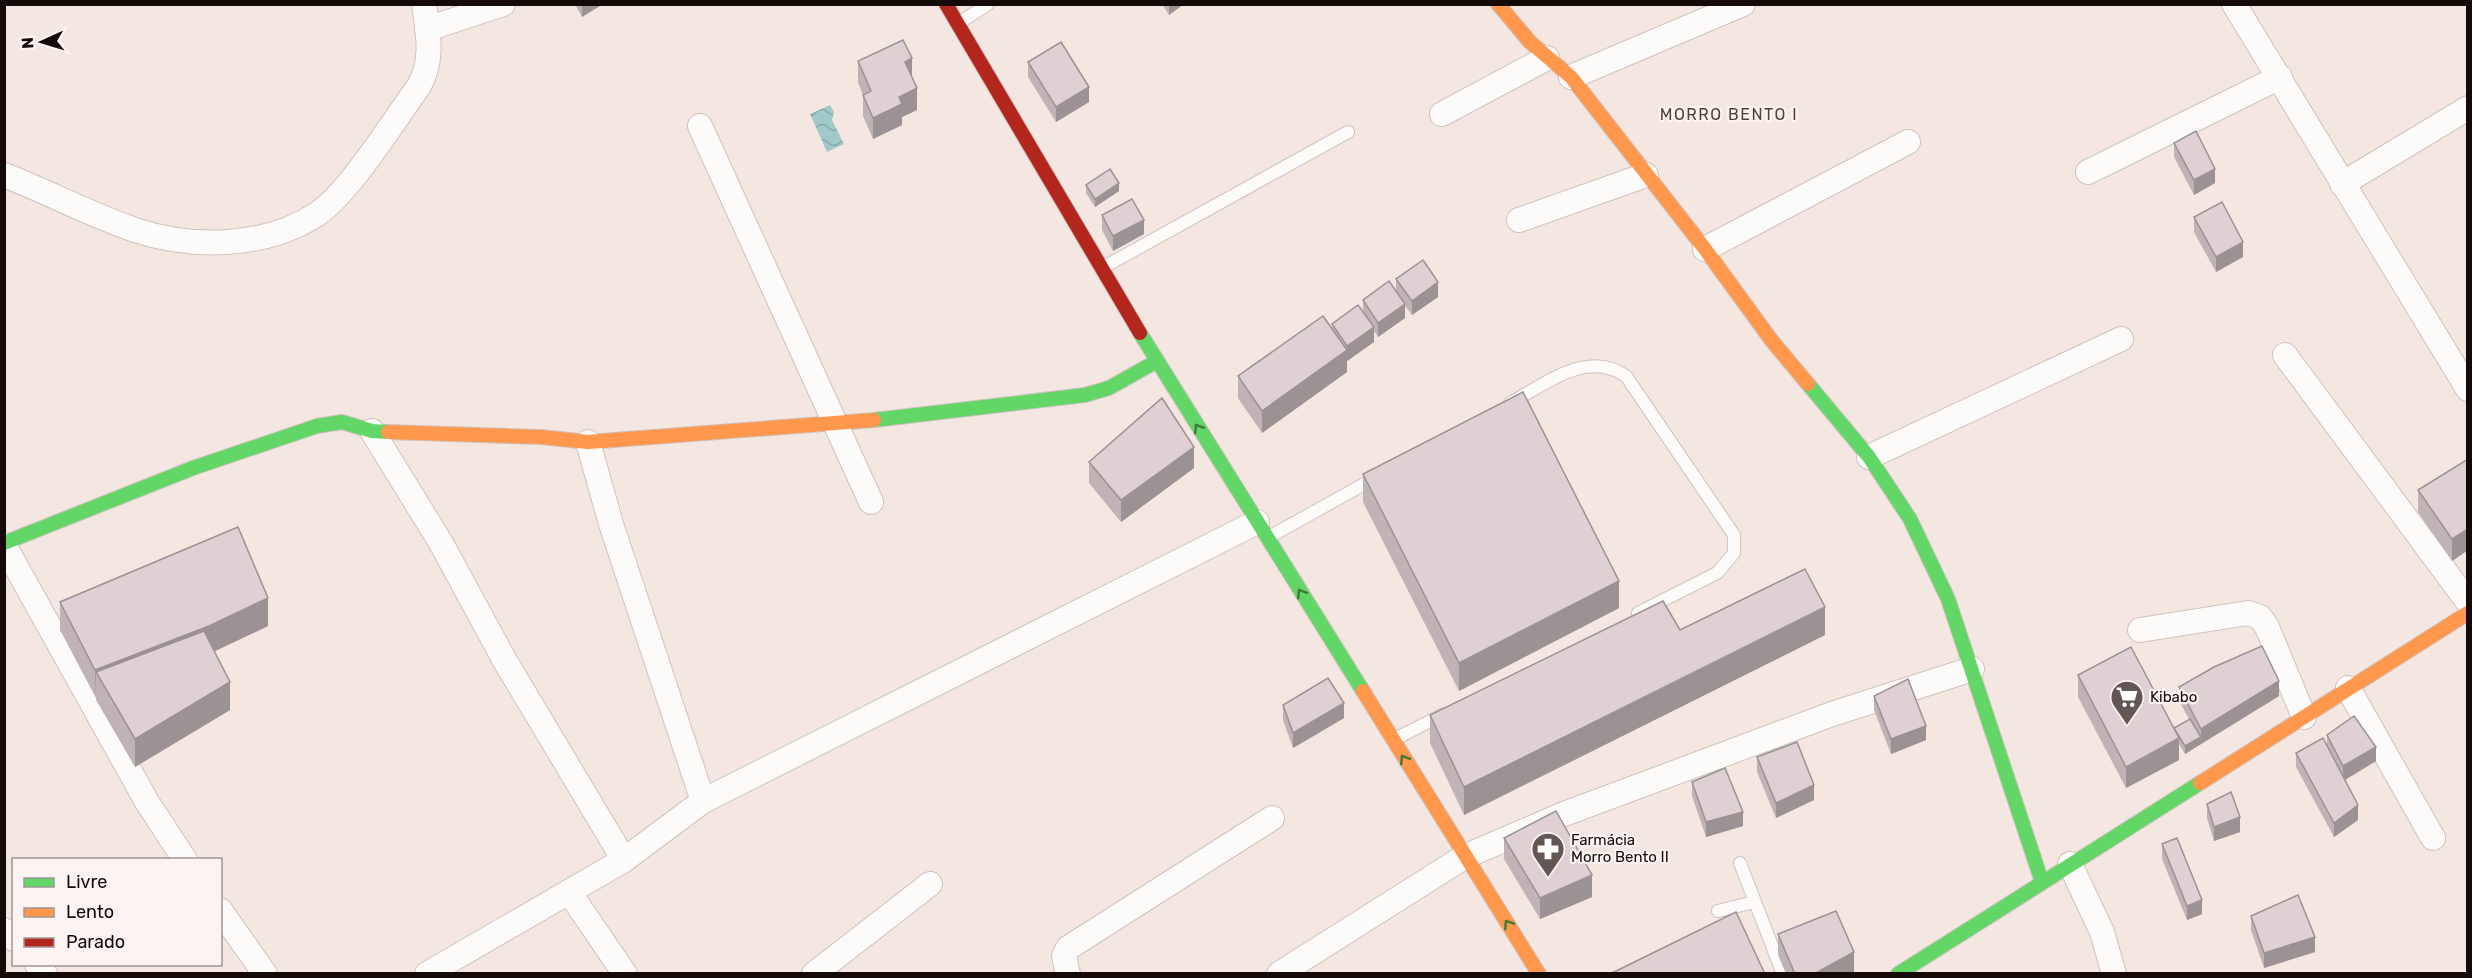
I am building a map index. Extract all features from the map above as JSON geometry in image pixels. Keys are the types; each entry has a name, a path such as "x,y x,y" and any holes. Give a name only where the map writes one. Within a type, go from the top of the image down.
{"street":[{"path":"4,175 136,230 178,239 224,242 272,236 317,214 340,193 427,72 430,49 423,4"},
{"path":"427,29 503,4"},
{"path":"946,4 1157,361 1539,974"},
{"path":"1498,4 1547,58 1571,77 1705,249 1772,341 1869,457 1910,519 1948,599 2042,882"},
{"path":"1571,77 1743,4"},
{"path":"2234,4 2468,389"},
{"path":"1442,114 1547,58"},
{"path":"2088,172 2280,77"},
{"path":"2342,184 2468,108"},
{"path":"700,126 871,502"},
{"path":"1705,249 1908,142"},
{"path":"1519,220 1646,175"},
{"path":"1869,457 2121,339"},
{"path":"2285,355 2468,602"},
{"path":"184,858 147,802 4,544 193,468 317,426 342,422 372,431 541,437 588,442 837,425 1085,395 1108,388 1157,361"},
{"path":"372,431 441,543 505,662 624,860"},
{"path":"588,442 611,524 703,801"},
{"path":"427,974 624,860 703,801 1262,530"},
{"path":"2140,630 2248,613 2260,617 2267,627 2304,717"},
{"path":"1898,974 2468,613"},
{"path":"1279,974 1464,857 1564,814 1832,714 1972,669"},
{"path":"2348,688 2433,838"},
{"path":"1068,974 1064,956 1068,948 1272,818"},
{"path":"2070,864 2102,932 2114,974"},
{"path":"814,974 930,884"},
{"path":"569,892 625,974"},
{"path":"222,913 266,974"}],"lane":[{"path":"958,24 988,4"},
{"path":"1101,268 1348,132"},
{"path":"1502,408 1574,368 1588,365 1616,369 1626,376 1734,535 1734,553 1717,573 1622,622"},
{"path":"1262,530 1390,470"},
{"path":"1392,741 1455,708"},
{"path":"1740,863 1783,974"},
{"path":"1718,911 1755,902"}],"water":[{"path":"830,105 834,112 832,120 844,144 827,152 810,114"}],"building":[{"path":"903,40 912,58 905,62 917,88 899,97 902,104 873,118 863,95 871,91 858,61"},
{"path":"1061,42 1089,87 1056,107 1028,62"},
{"path":"2196,131 2215,169 2194,180 2174,143"},
{"path":"1110,169 1119,183 1095,199 1086,185"},
{"path":"1132,199 1144,220 1113,236 1102,215"},
{"path":"2222,202 2243,242 2216,257 2194,217"},
{"path":"1423,260 1438,282 1412,301 1396,279"},
{"path":"1389,281 1405,304 1378,323 1363,300"},
{"path":"1358,305 1374,327 1347,346 1332,324"},
{"path":"1323,316 1347,350 1262,411 1238,376"},
{"path":"1523,392 1619,581 1459,663 1363,474"},
{"path":"1162,398 1194,447 1121,500 1089,462"},
{"path":"2468,459 2468,529 2452,539 2418,490"},
{"path":"238,527 268,598 209,626 95,670 60,602"},
{"path":"1805,569 1825,607 1464,787 1430,715 1663,601 1680,630"},
{"path":"204,631 230,682 135,739 96,672"},
{"path":"2262,646 2279,681 2201,729 2179,687 2214,667"},
{"path":"2131,647 2179,738 2126,767 2078,675"},
{"path":"1328,678 1344,703 1293,733 1283,705"},
{"path":"1908,679 1926,726 1891,739 1874,696"},
{"path":"2354,716 2376,747 2343,766 2327,735"},
{"path":"2190,719 2201,737 2185,746 2174,728"},
{"path":"2323,738 2358,805 2334,823 2296,753"},
{"path":"1797,742 1814,785 1776,803 1757,757"},
{"path":"1725,768 1743,812 1706,822 1692,782"},
{"path":"2231,792 2240,817 2214,827 2207,804"},
{"path":"1556,811 1592,875 1540,898 1504,838"},
{"path":"2177,838 2202,900 2187,906 2162,844"},
{"path":"2298,895 2315,937 2264,953 2251,916"},
{"path":"1836,911 1854,952 1814,974 1795,974 1778,934"},
{"path":"1736,912 1765,974 1610,974"}],"traffic: fast":[{"path":"1140,333 1363,691"},
{"path":"874,420 1085,395 1109,388 1157,361"},
{"path":"1808,384 1869,457 1910,519 1948,599 2042,882"},
{"path":"4,543 193,468 317,426 342,422 372,431 388,432"},
{"path":"1898,974 2200,783"}],"traffic: slow":[{"path":"1498,4 1530,42 1571,77 1705,249 1772,341 1808,384"},
{"path":"388,432 541,437 588,442 874,420"},
{"path":"2200,783 2468,613"},
{"path":"1363,691 1539,974"}],"traffic: jam":[{"path":"946,4 1140,333"}],"place":[{"name":"Kibabo","path":"2127,726"},
{"name":"Farmácia Morro Bento II","path":"1548,878"}],"district":[{"name":"MORRO BENTO I","path":"1729,114"}]}
